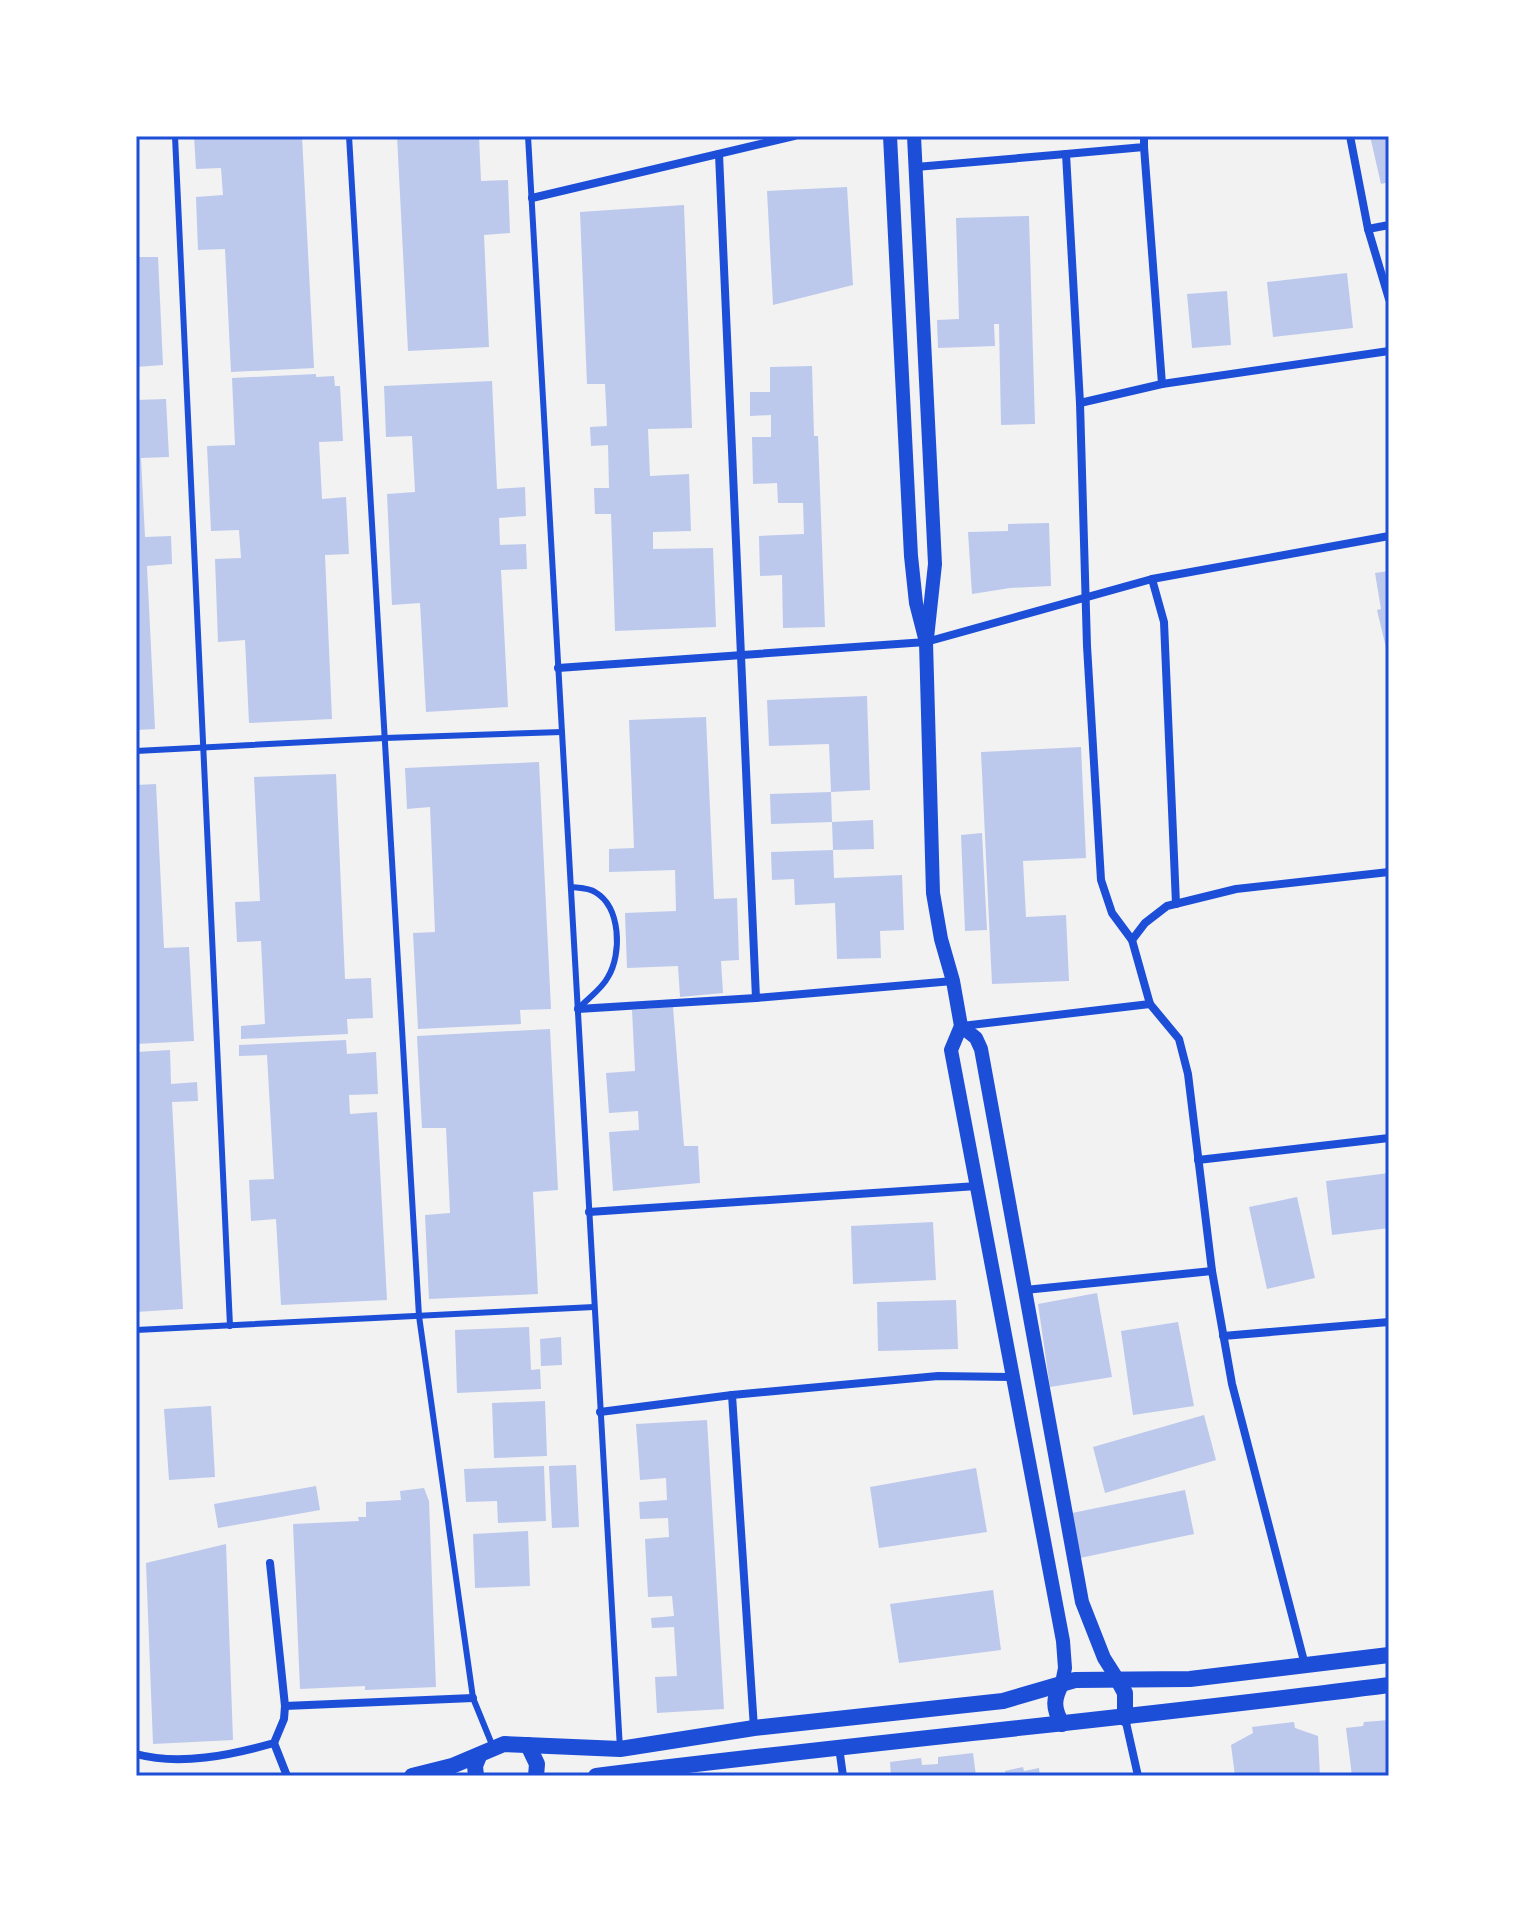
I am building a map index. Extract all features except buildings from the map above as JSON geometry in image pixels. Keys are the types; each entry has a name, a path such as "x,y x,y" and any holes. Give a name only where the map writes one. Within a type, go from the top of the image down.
{"main road":[{"path":"412,1776 452,1766 486,1751 528,1745 620,1749 754,1728 980,1705 1028,1695 1062,1683 1096,1678 1190,1679 1389,1655"},
{"path":"1118,1680 1125,1693 1125,1718"},
{"path":"1062,1683 1054,1706 1062,1724"},
{"path":"596,1776 839,1746 1125,1718 1389,1685"},
{"path":"528,1745 537,1764 536,1776"},
{"path":"476,1776 475,1766 486,1751"}],"street":[{"path":"532,198 794,136"},
{"path":"890,136 911,556 916,603 926,642 933,893 961,1026 951,1050 1063,1641 1065,1668 1062,1683"},
{"path":"914,136 935,564 932,612 926,642"},
{"path":"1144,136 1162,384"},
{"path":"1350,136 1368,229 1389,299"},
{"path":"916,167 1144,147"},
{"path":"719,154 756,998"},
{"path":"1066,154 1080,403 1085,598 1101,880 1112,913 1132,940 1150,1004 1179,1039 1188,1074 1212,1271 1232,1384 1305,1665"},
{"path":"1368,229 1389,225"},
{"path":"1080,403 1162,384 1389,351"},
{"path":"558,668 926,642 1152,579 1389,536"},
{"path":"1152,579 1164,622 1176,904"},
{"path":"1132,940 1145,923 1167,906 1236,889 1389,872"},
{"path":"578,1009 953,981"},
{"path":"961,1026 1150,1004"},
{"path":"961,1026 976,1038 981,1049 1082,1602 1099,1647 1118,1680"},
{"path":"1198,1160 1389,1138"},
{"path":"589,1212 977,1186"},
{"path":"1024,1290 1212,1271"},
{"path":"1223,1336 1389,1322"},
{"path":"600,1412 732,1395 938,1376 1011,1377"},
{"path":"732,1395 754,1728"},
{"path":"270,1563 285,1706 284,1719 274,1743 287,1776"},
{"path":"285,1706 473,1698"},
{"path":"1125,1718 1138,1776"},
{"path":"136,1754 155,1759 235,1754 274,1743"},
{"path":"839,1746 843,1776"}],"lane":[{"path":"175,136 230,1326"},
{"path":"349,136 419,1316 473,1698 486,1751"},
{"path":"528,136 620,1749"},
{"path":"136,751 562,732"},
{"path":"571,887 595,892 612,909 617,936 614,963 608,979 578,1009"},
{"path":"136,1330 594,1307"}]}
